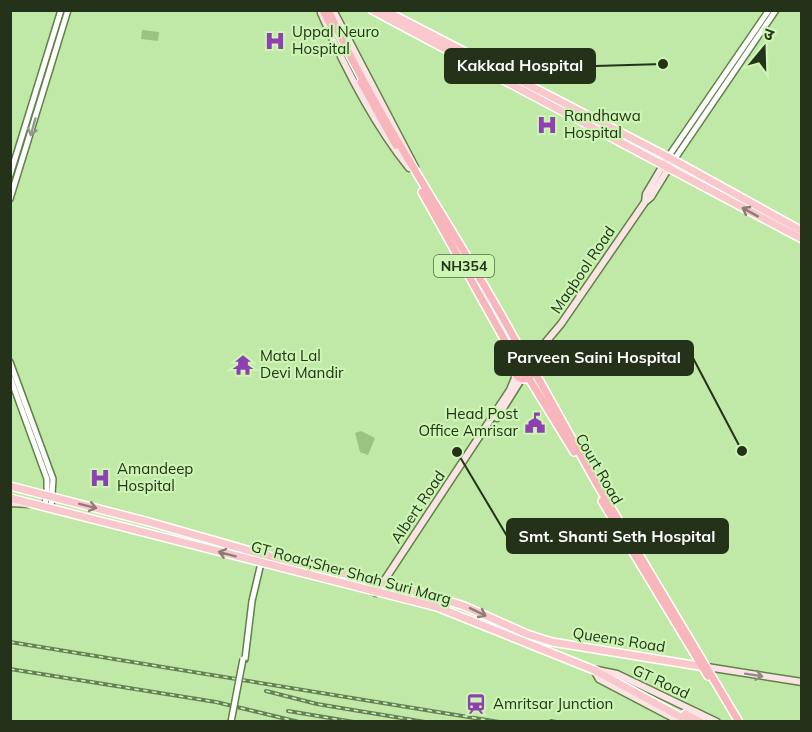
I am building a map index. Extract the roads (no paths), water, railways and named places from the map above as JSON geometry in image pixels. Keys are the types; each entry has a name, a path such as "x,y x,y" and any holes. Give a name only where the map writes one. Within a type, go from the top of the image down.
{"highway":[{"name":"NH354","path":"322,10 404,155 530,365"},
{"name":"NH354","path":"328,10 409,168 518,364"},
{"path":"522,376 518,364 530,365"},
{"path":"522,376 530,365"},
{"name":"Court Road","path":"530,365 704,667"},
{"name":"Court Road","path":"522,376 704,667"},
{"name":"NH354","path":"704,667 739,722"}],"main road":[{"path":"322,10 365,99 394,150 409,168"},
{"path":"333,10 408,148 421,181"},
{"path":"372,10 801,239"},
{"path":"384,10 671,159 801,231"},
{"name":"Maqbool Road","path":"530,365 645,202 646,194 671,159"},
{"name":"Albert Road","path":"378,594 522,376"},
{"name":"GT Road;Sher Shah Suri Marg","path":"10,486 465,606 527,634"},
{"name":"GT Road;Sher Shah Suri Marg","path":"10,498 436,607 549,650 594,670 671,710"},
{"path":"10,503 22,506 33,504"},
{"name":"Queens Road","path":"527,634 552,642 704,667"},
{"path":"549,650 552,642"},
{"path":"577,664 574,652 581,646"},
{"path":"704,667 801,682"},
{"path":"594,670 599,679 681,722"},
{"name":"GT Road","path":"594,670 616,674 717,722"},
{"path":"671,710 690,722"},
{"path":"671,710 701,722"}],"street":[{"path":"10,175 61,10"},
{"path":"10,199 68,10"},
{"path":"671,159 769,10"},
{"path":"671,159 776,10"},
{"path":"10,362 53,479 48,508"},
{"path":"10,377 37,446 51,496"},
{"path":"233,722 252,601 261,563"}],"railway":[{"path":"10,642 499,722"},
{"path":"10,669 216,702 299,722"},
{"path":"266,691 317,704 425,722"},
{"path":"288,711 354,722"},
{"path":"551,721 556,722"}],"place":[{"name":"Uppal Neuro Hospital","path":"275,41"},
{"name":"Kakkad Hospital","path":"663,64"},
{"name":"Randhawa Hospital","path":"547,125"},
{"name":"Mata Lal Devi Mandir","path":"243,365"},
{"name":"Head Post Office Amrisar","path":"535,423"},
{"name":"Parveen Saini Hospital","path":"742,451"},
{"name":"Smt. Shanti Seth Hospital","path":"457,452"},
{"name":"Amandeep Hospital","path":"100,478"},
{"name":"Amritsar Junction","path":"476,704"}]}
